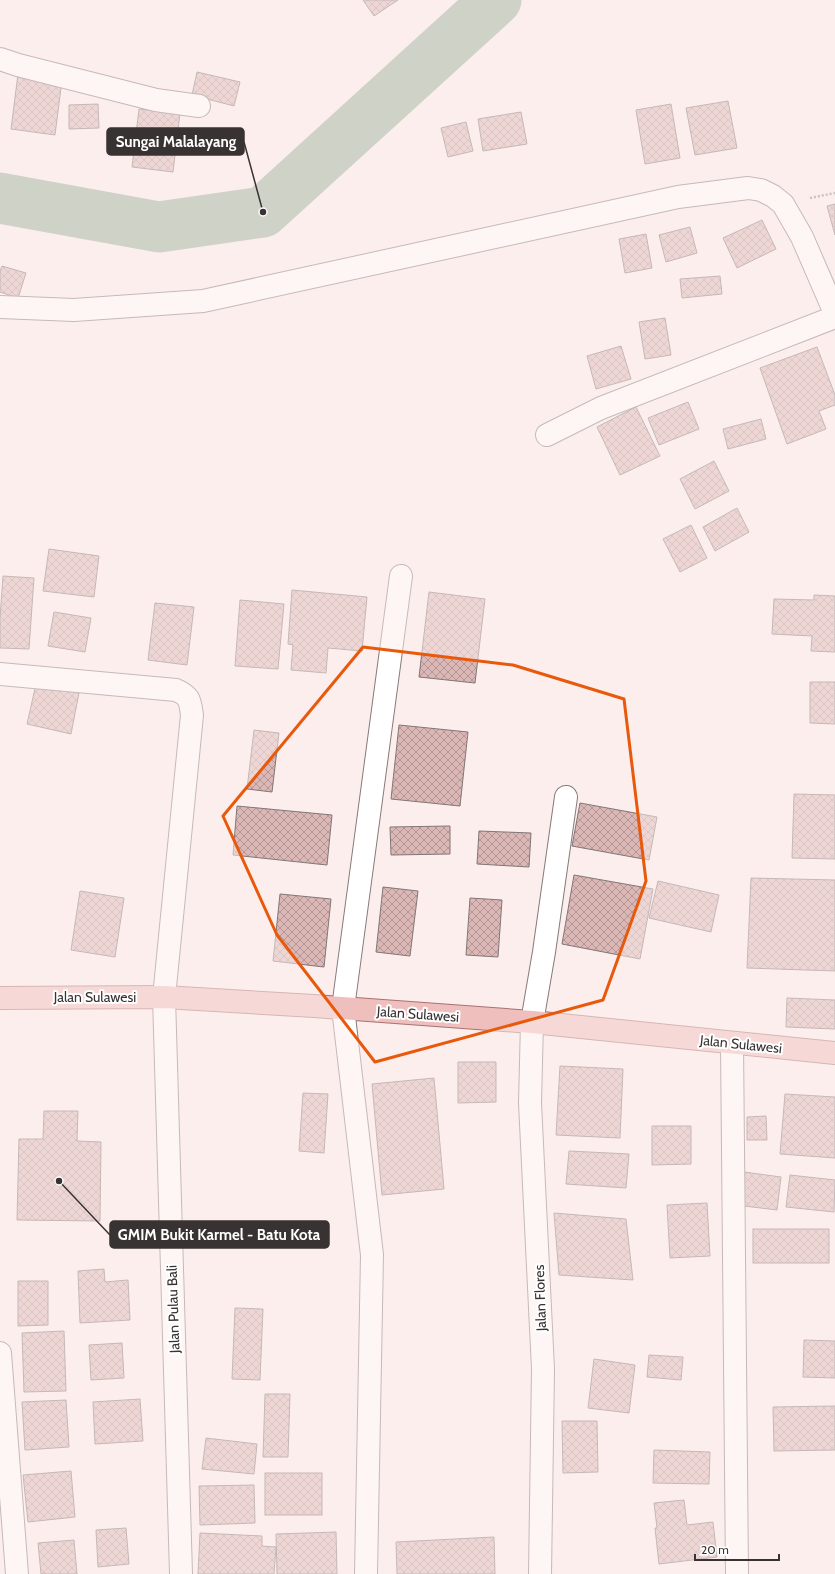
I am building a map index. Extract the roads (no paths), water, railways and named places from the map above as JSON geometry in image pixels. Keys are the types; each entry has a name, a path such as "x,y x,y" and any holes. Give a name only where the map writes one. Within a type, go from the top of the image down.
{"main road":[{"name":"Jalan Sulawesi","path":"0,998 164,997 344,1008 532,1022 835,1054"}],"street":[{"path":"0,59 18,66 156,100 199,106"},
{"path":"0,307 74,310 203,301 678,197 748,188 761,190 773,196 783,204 802,237 835,313"},
{"path":"547,435 601,408 835,317"},
{"path":"366,1574 372,1255 344,1008 400,576"},
{"name":"Jalan Pulau Bali","path":"0,674 176,690 186,694 190,703 192,715 164,997 181,1574"},
{"name":"Jalan Flores","path":"540,1574 543,1369 530,1103 532,1022 544,952 566,797"},
{"path":"732,1043 737,1574"},
{"path":"0,1353 17,1574"}],"waterway":[{"path":"0,198 159,227 263,212 496,0"}],"place":[{"name":"Sungai Malalayang","path":"263,212"},
{"name":"GMIM Bukit Karmel - Batu Kota","path":"59,1181"}]}
